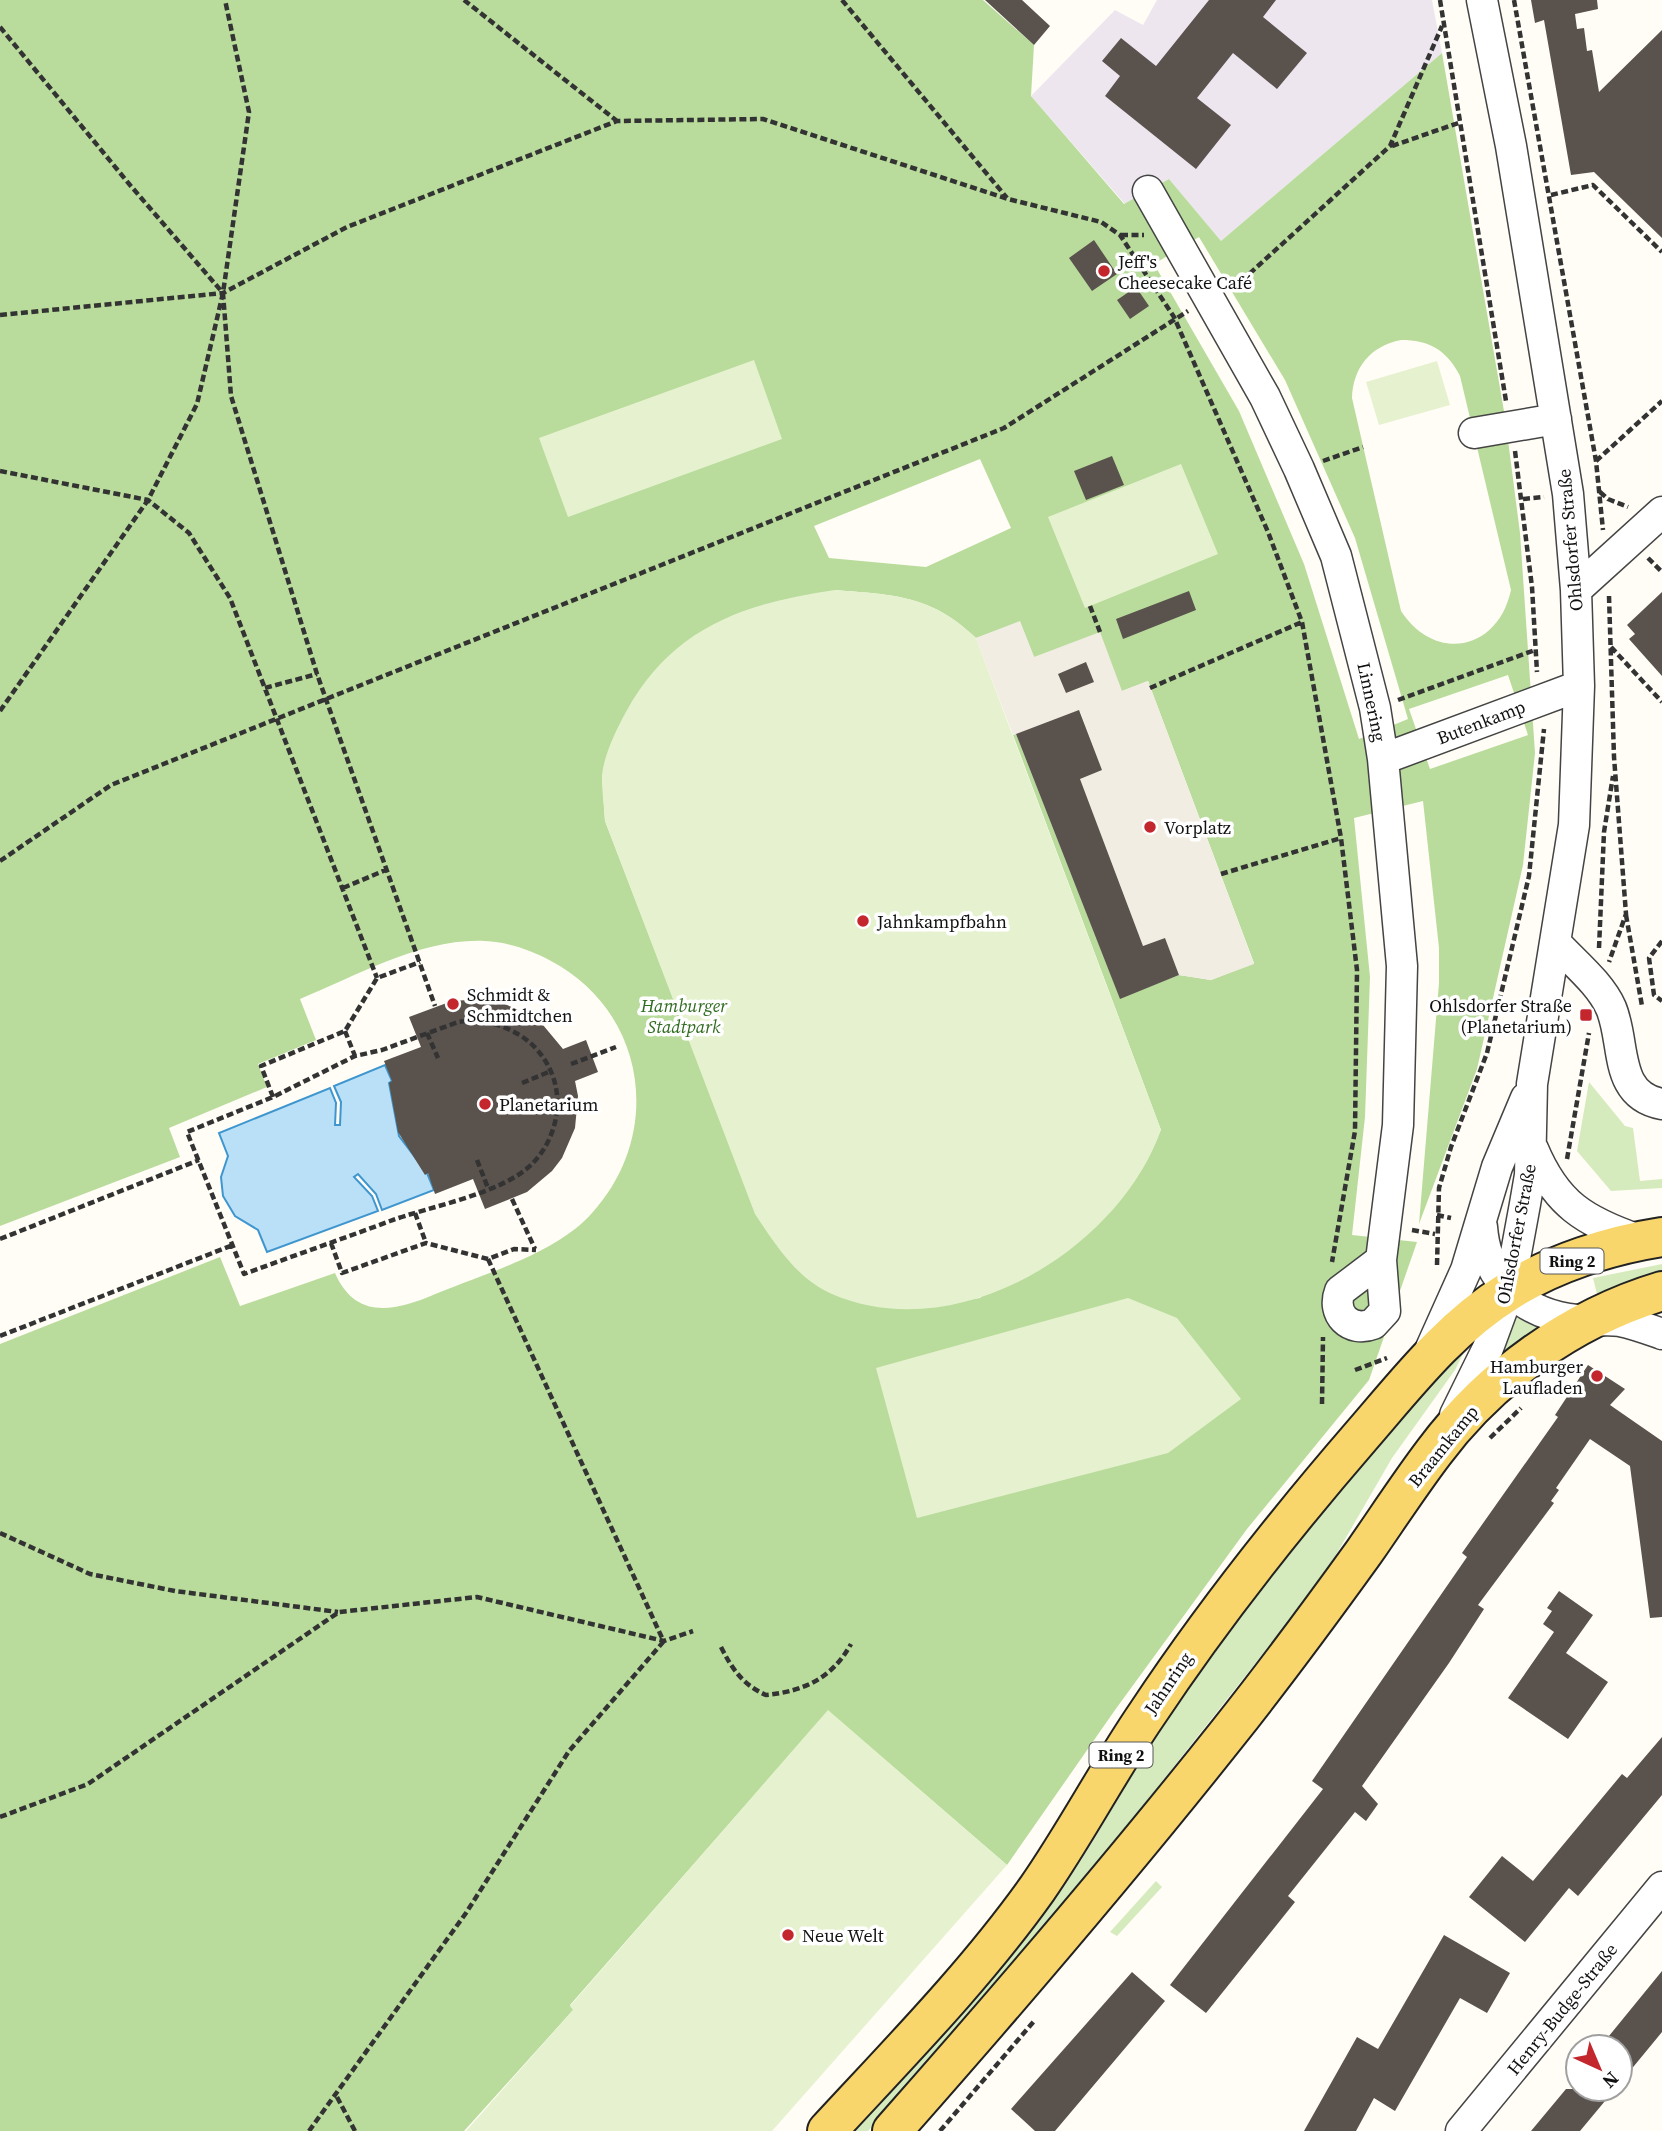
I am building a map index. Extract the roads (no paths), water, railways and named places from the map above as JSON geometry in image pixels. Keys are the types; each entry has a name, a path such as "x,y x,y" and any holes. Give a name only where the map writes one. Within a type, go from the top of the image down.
{"main road":[{"name":"Ring 2","path":"1509,1291 1569,1263 1650,1239"},
{"name":"Jahnring","path":"827,2131 1003,1933 1064,1849 1145,1716 1194,1645 1403,1365 1509,1291"},
{"name":"Braamkamp","path":"892,2131 1041,1962 1143,1839 1265,1686 1434,1451 1468,1412 1506,1377 1587,1321 1662,1291"}],"street":[{"name":"Ohlsdorfer Straße","path":"1434,1451 1474,1378 1509,1291 1530,1175 1532,1084 1574,825 1579,686 1576,590 1568,494 1511,146 1482,0"},
{"name":"Linnering","path":"1148,191 1265,397 1299,469 1336,556 1375,708 1383,759 1402,966 1398,1125 1381,1260"},
{"path":"1474,433 1556,419"},
{"path":"1576,590 1662,512"},
{"name":"Butenkamp","path":"1383,759 1579,686"},
{"path":"1555,942 1611,1007 1629,1086 1647,1100 1662,1104"},
{"name":"Ohlsdorfer Straße","path":"1403,1365 1439,1332 1481,1224 1497,1167 1532,1084"},
{"path":"1531,1145 1543,1173 1567,1204 1587,1219 1650,1239"},
{"path":"1481,1224 1490,1266 1509,1291 1539,1311 1587,1321 1618,1321 1662,1334"},
{"name":"Henry-Budge-Straße","path":"1461,2131 1662,1886"}],"water":[{"path":"385,1065 392,1081 389,1083 399,1136 427,1173 434,1190 382,1210 376,1194 358,1174 354,1177 372,1196 378,1211 267,1252 258,1230 235,1216 223,1196 221,1177 228,1156 219,1133 330,1088 336,1103 335,1125 340,1125 341,1102 334,1086"}],"place":[{"name":"Jeff's Cheesecake Café","path":"1104,271"},
{"name":"Vorplatz","path":"1150,827"},
{"name":"Jahnkampfbahn","path":"863,921"},
{"name":"Schmidt & Schmidtchen","path":"453,1004"},
{"name":"Ohlsdorfer Straße (Planetarium)","path":"1586,1015"},
{"name":"Planetarium","path":"485,1104"},
{"name":"Hamburger Laufladen","path":"1597,1376"},
{"name":"Neue Welt","path":"788,1935"}],"park label":[{"name":"Hamburger Stadtpark","path":"684,1015"}]}
